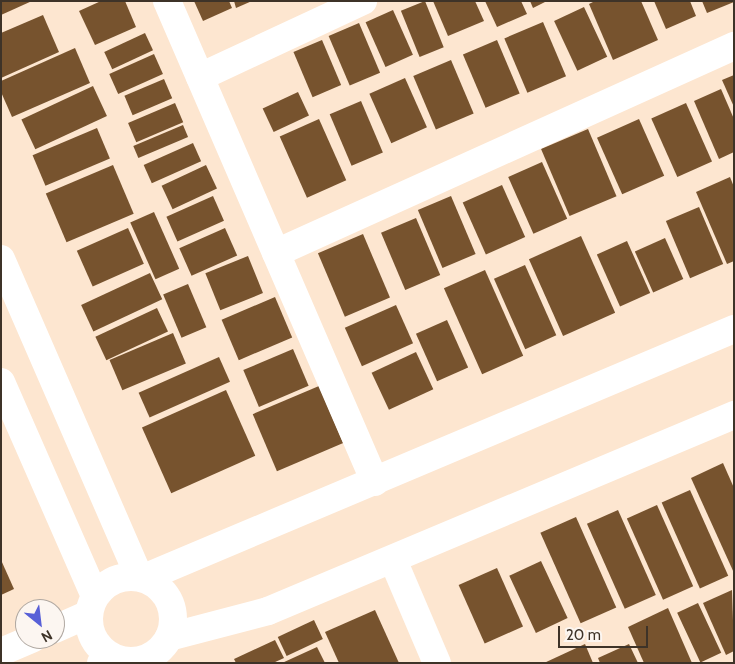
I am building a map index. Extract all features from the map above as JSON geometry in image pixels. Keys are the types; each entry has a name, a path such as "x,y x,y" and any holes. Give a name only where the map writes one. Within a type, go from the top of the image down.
{"street":[{"path":"167,1 375,482"},
{"path":"200,77 364,1"},
{"path":"276,253 734,46"},
{"path":"1,259 141,578 155,584 170,602 173,626 169,648"},
{"path":"65,623 92,605 114,580 141,578 375,482 734,329"},
{"path":"1,382 92,605 94,640 118,661 155,654 268,611 734,415"},
{"path":"393,560 437,663"},
{"path":"1,652 15,646"}],"building":[{"path":"1,1 32,1 1,15"},
{"path":"101,1 125,1 136,27 95,45 79,11"},
{"path":"194,1 229,1 232,8 203,21"},
{"path":"234,1 252,1 236,8"},
{"path":"425,1 444,47 420,57 401,11"},
{"path":"433,1 475,1 484,21 448,36"},
{"path":"485,1 521,1 527,14 497,27"},
{"path":"530,1 547,1 533,8"},
{"path":"595,1 641,1 658,40 613,60 589,4"},
{"path":"654,1 690,1 696,16 666,29"},
{"path":"702,1 734,1 734,2 707,13"},
{"path":"584,7 607,57 577,71 554,21"},
{"path":"393,10 413,55 386,67 366,22"},
{"path":"43,15 59,52 1,78 1,33"},
{"path":"543,22 566,76 527,93 504,38"},
{"path":"359,23 380,73 350,86 329,36"},
{"path":"145,33 153,50 112,69 104,52"},
{"path":"322,40 341,85 313,97 293,52"},
{"path":"497,40 520,93 486,108 463,54"},
{"path":"75,48 90,83 12,117 1,92 1,81"},
{"path":"154,54 163,74 118,94 109,74"},
{"path":"451,60 474,113 436,129 413,76"},
{"path":"734,75 734,107 722,80"},
{"path":"405,78 427,127 391,143 369,94"},
{"path":"164,79 172,98 133,115 124,96"},
{"path":"93,86 107,116 35,149 21,119"},
{"path":"721,89 734,119 734,152 719,159 694,101"},
{"path":"298,92 309,116 274,132 263,108"},
{"path":"361,101 383,153 352,166 330,114"},
{"path":"175,103 183,122 136,142 128,123"},
{"path":"686,103 712,161 677,177 651,118"},
{"path":"319,119 346,180 307,198 280,136"},
{"path":"639,119 664,176 622,194 597,138"},
{"path":"183,125 188,137 138,158 133,146"},
{"path":"97,128 110,158 45,186 33,155"},
{"path":"588,129 617,196 570,216 541,149"},
{"path":"193,143 201,161 152,183 144,165"},
{"path":"542,162 567,219 533,234 508,177"},
{"path":"113,165 134,214 67,242 46,194"},
{"path":"206,165 217,189 173,209 162,186"},
{"path":"730,177 734,187 734,261 727,264 696,192"},
{"path":"502,185 525,237 486,255 463,202"},
{"path":"213,196 224,221 177,241 166,217"},
{"path":"451,196 476,254 442,268 418,210"},
{"path":"699,207 723,264 690,278 666,221"},
{"path":"154,212 179,269 155,279 130,223"},
{"path":"416,218 440,275 405,290 381,233"},
{"path":"128,228 144,264 93,286 77,251"},
{"path":"225,228 237,255 192,276 179,248"},
{"path":"363,234 390,298 345,317 318,253"},
{"path":"581,236 615,313 563,336 529,259"},
{"path":"665,238 683,279 653,293 635,251"},
{"path":"627,241 650,293 620,306 597,254"},
{"path":"248,256 263,293 220,310 205,273"},
{"path":"525,265 556,335 525,349 494,279"},
{"path":"485,270 523,356 482,374 444,288"},
{"path":"150,273 162,299 93,331 81,305"},
{"path":"188,284 206,327 182,338 163,295"},
{"path":"275,297 292,338 239,360 222,320"},
{"path":"396,305 413,343 362,366 345,328"},
{"path":"157,308 168,332 106,360 95,337"},
{"path":"447,320 468,368 437,381 416,334"},
{"path":"173,333 186,363 122,390 109,360"},
{"path":"293,349 309,386 259,407 243,370"},
{"path":"416,352 433,389 389,410 372,373"},
{"path":"219,357 230,382 150,417 139,393"},
{"path":"319,386 343,443 277,471 253,414"},
{"path":"226,390 255,456 171,493 142,427"},
{"path":"723,463 734,488 734,573 691,478"},
{"path":"690,490 728,576 700,588 662,503"},
{"path":"657,505 693,586 663,600 627,518"},
{"path":"618,510 656,595 625,609 587,524"},
{"path":"576,517 616,607 581,623 540,533"},
{"path":"1,560 14,589 1,595"},
{"path":"541,561 568,618 536,633 509,576"},
{"path":"497,568 523,626 485,644 459,585"},
{"path":"732,590 734,651 726,655 703,603"},
{"path":"698,603 721,653 700,663 677,613"},
{"path":"668,608 692,663 644,663 628,627"},
{"path":"375,610 399,663 339,663 325,632"},
{"path":"314,620 323,639 287,656 278,637"},
{"path":"275,640 284,658 273,663 236,663 234,659"},
{"path":"585,644 593,663 544,663"},
{"path":"629,644 638,663 600,663 598,658"},
{"path":"317,647 325,663 282,663"}]}
